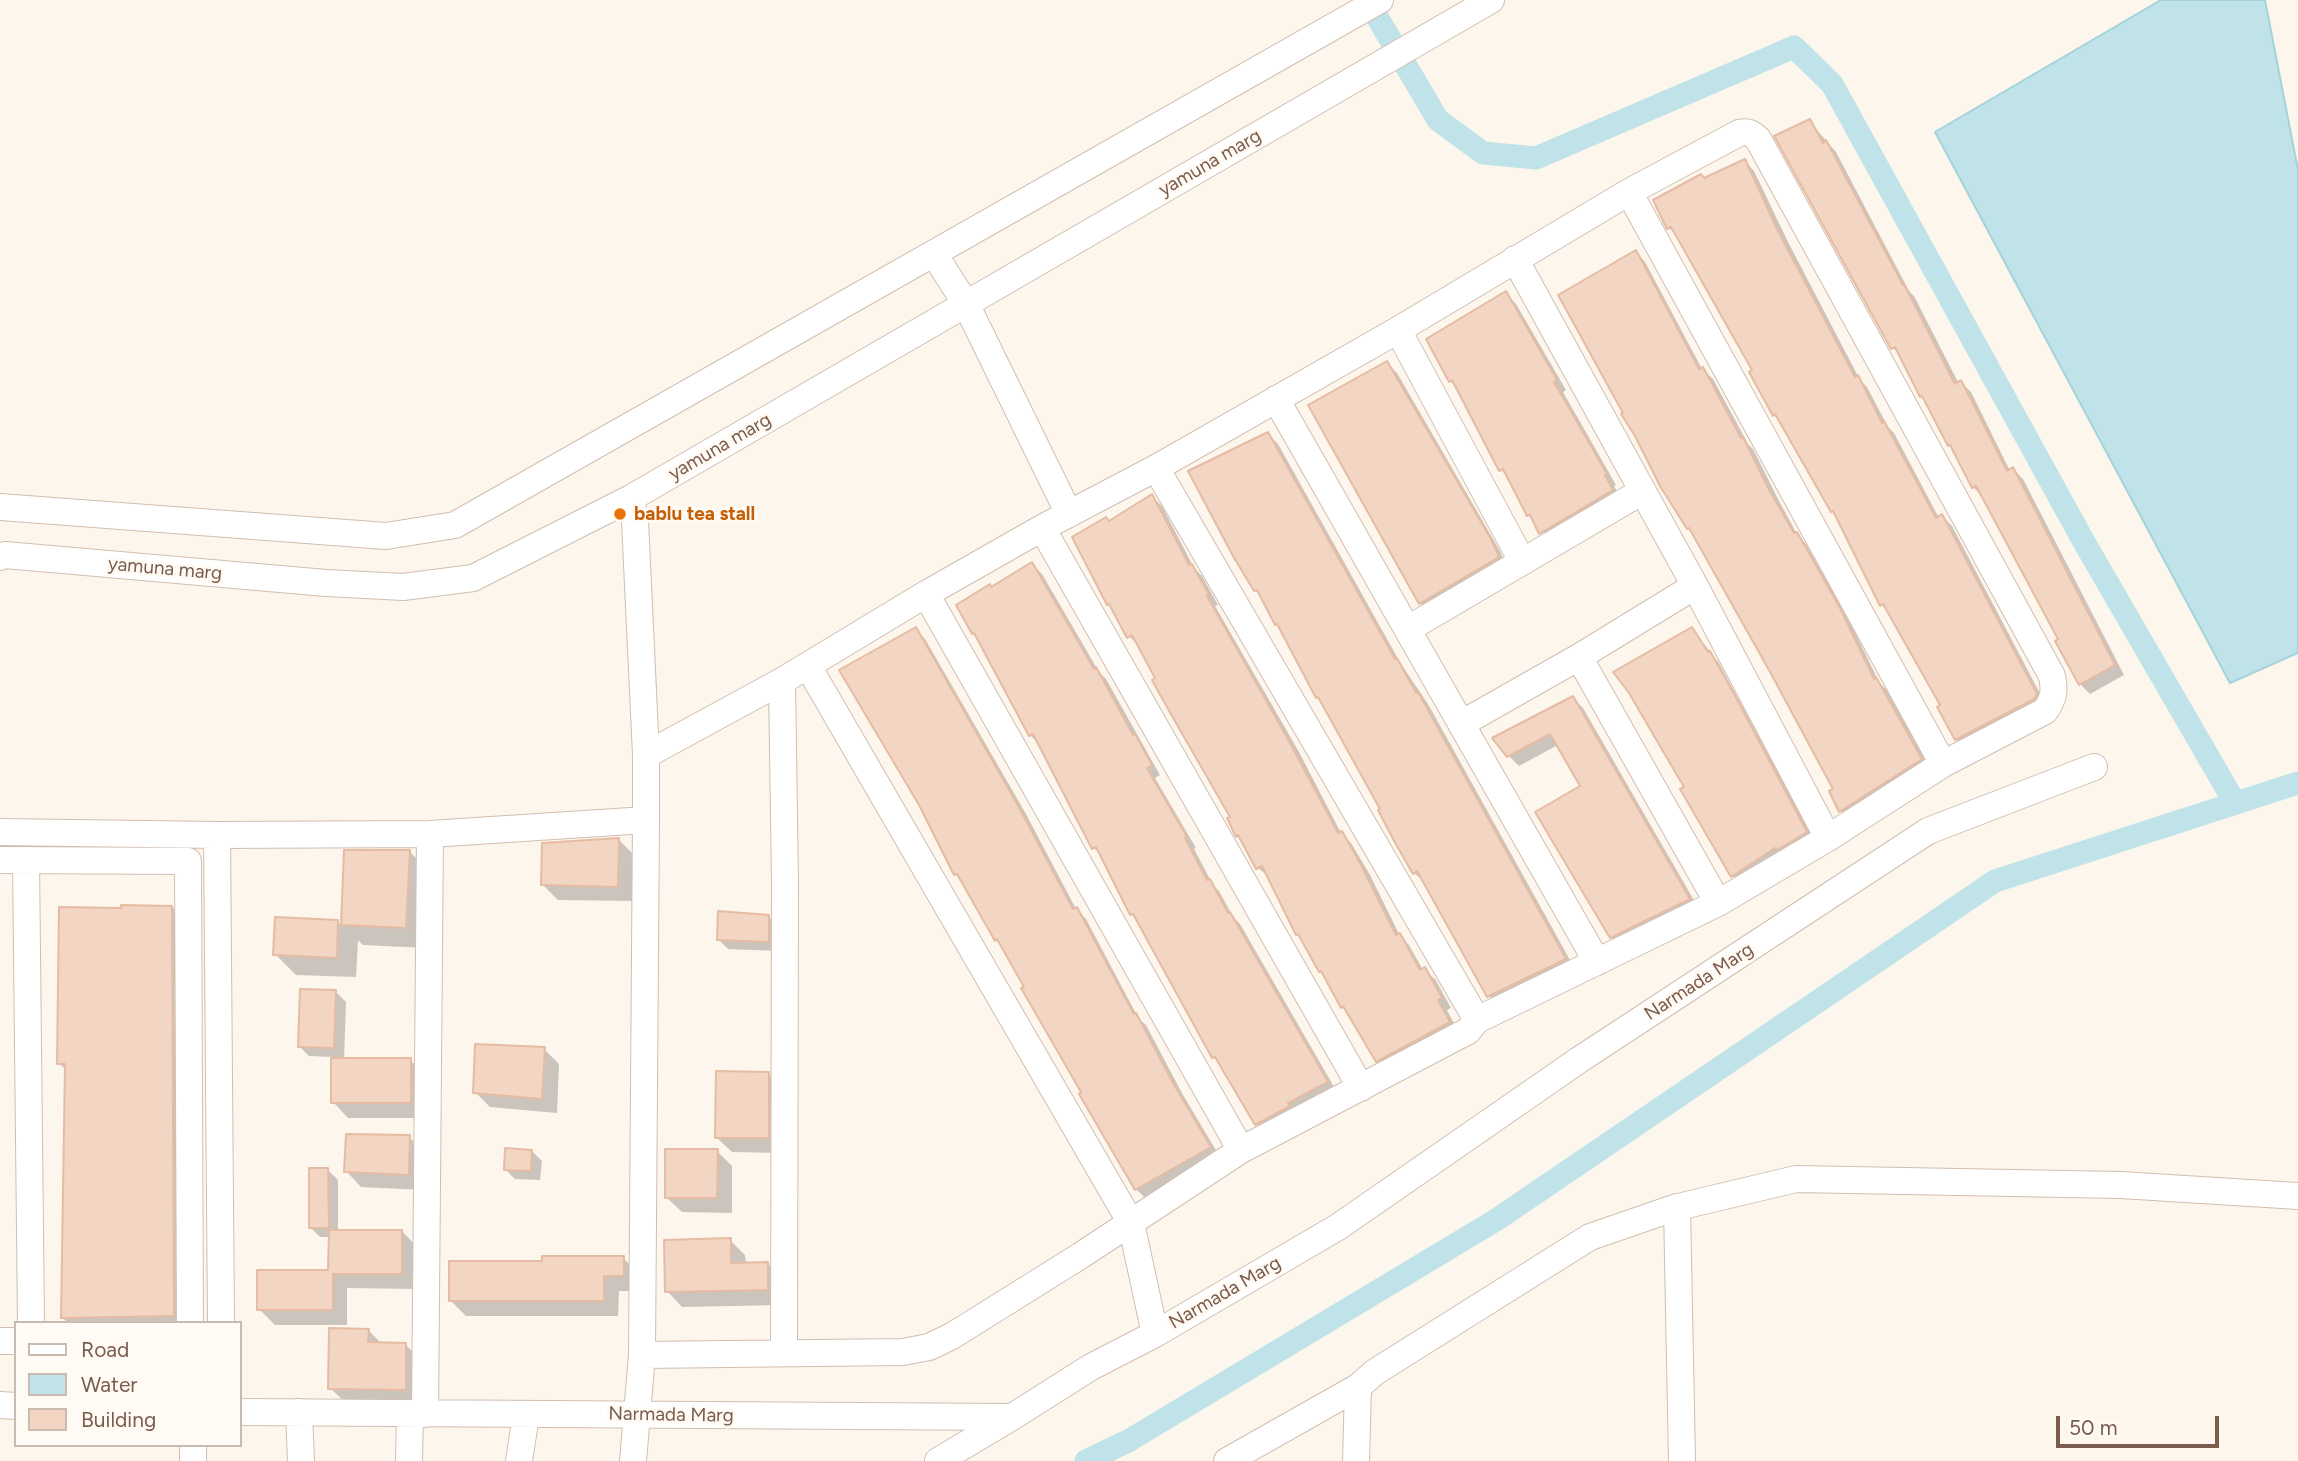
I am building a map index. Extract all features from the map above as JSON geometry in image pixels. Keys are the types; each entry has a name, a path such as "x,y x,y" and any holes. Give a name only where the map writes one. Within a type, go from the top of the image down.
{"street":[{"path":"0,508 386,536 456,524 1380,0"},
{"name":"yamuna marg","path":"0,557 403,587 473,578 631,498 1491,0"},
{"path":"642,1355 903,1352 929,1347 1130,1223 1241,1150 1468,1031 1477,1020 1718,903 1828,838 1943,764 2045,711 2054,698 2052,676 1758,139 1746,132 1738,133 1629,192 1398,330 1156,468 1042,528 782,681 646,755"},
{"path":"1629,192 1943,764"},
{"path":"934,254 967,304 1069,513"},
{"path":"1515,259 1695,586 1828,838"},
{"path":"1398,330 1522,561"},
{"path":"1276,399 1597,962"},
{"path":"1156,468 1477,1020"},
{"path":"1408,629 1641,492"},
{"path":"631,498 635,521 646,755 642,1355 633,1461"},
{"path":"1042,528 1361,1088"},
{"path":"1461,724 1579,657 1695,586"},
{"path":"926,594 1241,1150"},
{"path":"1579,657 1718,903"},
{"path":"808,666 1130,1223 1155,1334"},
{"path":"782,681 785,884 784,1352"},
{"name":"Narmada Marg","path":"242,1412 1012,1417 1091,1367 1155,1334 1338,1227 1579,1060 1928,831 2094,767"},
{"path":"0,832 430,834 646,820"},
{"path":"410,1461 417,1414 430,834"},
{"path":"217,835 221,1321"},
{"path":"0,860 188,861 191,1013 190,1321"},
{"path":"26,860 31,1321"},
{"path":"1227,1461 1358,1387 1375,1372 1590,1237 1677,1208 1796,1179 2121,1185 2298,1196"},
{"path":"1677,1208 1682,1461"},
{"path":"1356,1461 1358,1387"},
{"path":"299,1412 301,1461"},
{"path":"519,1461 526,1415"},
{"path":"938,1461 1012,1417"}],"water":[{"path":"2161,0 2265,0 2298,170 2298,653 2230,683 1935,132"}],"building":[{"path":"1810,119 1823,143 1826,140 1955,384 1961,380 2007,471 2013,467 2115,665 2079,685 2055,641 2058,639 1976,486 1972,488 1895,347 1891,349 1774,136"},
{"path":"1745,159 1777,229 1855,377 1858,375 1936,518 1942,514 2037,694 2034,699 1955,740 1937,707 1940,705 1883,604 1880,606 1833,511 1831,512 1775,414 1773,416 1749,372 1752,370 1671,227 1667,229 1653,200 1701,174 1704,178"},
{"path":"1636,250 1699,369 1703,367 1741,438 1743,437 1768,488 1794,533 1797,532 1840,608 1874,679 1876,677 1922,759 1839,812 1829,791 1833,789 1769,670 1689,528 1687,529 1660,486 1558,295"},
{"path":"1506,291 1557,380 1554,382 1607,474 1605,475 1613,490 1539,534 1503,469 1499,471 1452,380 1449,382 1426,339"},
{"path":"1387,361 1499,557 1419,604 1308,405"},
{"path":"1268,432 1395,659 1397,658 1416,693 1418,692 1566,959 1487,997 1417,871 1413,874 1393,839 1378,810 1380,809 1318,697 1316,698 1257,590 1254,591 1233,556 1188,471"},
{"path":"1152,494 1338,833 1342,831 1360,863 1396,935 1400,933 1420,970 1425,967 1442,998 1438,1000 1450,1022 1376,1062 1298,934 1296,935 1262,866 1256,869 1238,835 1236,837 1227,818 1230,817 1152,680 1155,678 1132,635 1127,638 1072,537 1106,517 1109,521"},
{"path":"1032,562 1094,669 1096,667 1133,735 1135,734 1152,765 1147,768 1187,837 1185,838 1207,880 1210,879 1228,913 1230,912 1328,1082 1288,1103 1290,1106 1255,1125 1215,1057 1212,1058 1133,914 1130,915 1096,847 1092,849 1033,734 1029,736 956,605"},
{"path":"916,627 1016,802 1073,909 1077,907 1134,1014 1136,1013 1211,1147 1135,1190 1079,1094 1081,1092 1021,988 1024,987 997,939 995,941 957,874 954,875 919,805 839,670"},
{"path":"1692,627 1708,652 1710,651 1733,692 1807,832 1777,850 1775,848 1731,877 1680,789 1684,787 1629,693 1613,672"},
{"path":"1573,696 1690,899 1610,938 1535,812 1580,786 1550,734 1507,757 1492,738"},
{"path":"619,838 618,887 541,885 542,843"},
{"path":"344,850 410,850 406,928 341,925"},
{"path":"121,905 172,906 174,1316 61,1318 65,1064 57,1064 59,907 121,908"},
{"path":"718,911 769,915 769,942 717,940"},
{"path":"275,917 338,920 337,958 273,955"},
{"path":"300,989 336,990 334,1048 298,1047"},
{"path":"475,1044 545,1047 542,1099 473,1093"},
{"path":"331,1058 411,1058 411,1103 331,1103"},
{"path":"716,1071 769,1072 769,1138 715,1138"},
{"path":"346,1134 410,1135 409,1175 344,1172"},
{"path":"505,1148 532,1150 531,1171 504,1170"},
{"path":"665,1149 718,1149 717,1198 665,1198"},
{"path":"309,1168 328,1168 329,1228 309,1228"},
{"path":"329,1230 402,1230 402,1274 333,1274 333,1310 257,1310 257,1270 328,1270"},
{"path":"731,1238 731,1263 768,1262 768,1290 665,1292 664,1240"},
{"path":"542,1256 624,1256 624,1276 604,1276 604,1301 449,1301 449,1261 542,1261"},
{"path":"329,1328 369,1329 368,1342 406,1343 406,1390 328,1389"}],"waterway":[{"path":"1367,0 1438,120 1483,153 1536,158 1794,47 1832,84 2084,542 2235,803"},
{"path":"1086,1461 1128,1441 1496,1220 1995,881 2298,783"}],"place":[{"name":"bablu tea stall","path":"620,514"}]}
